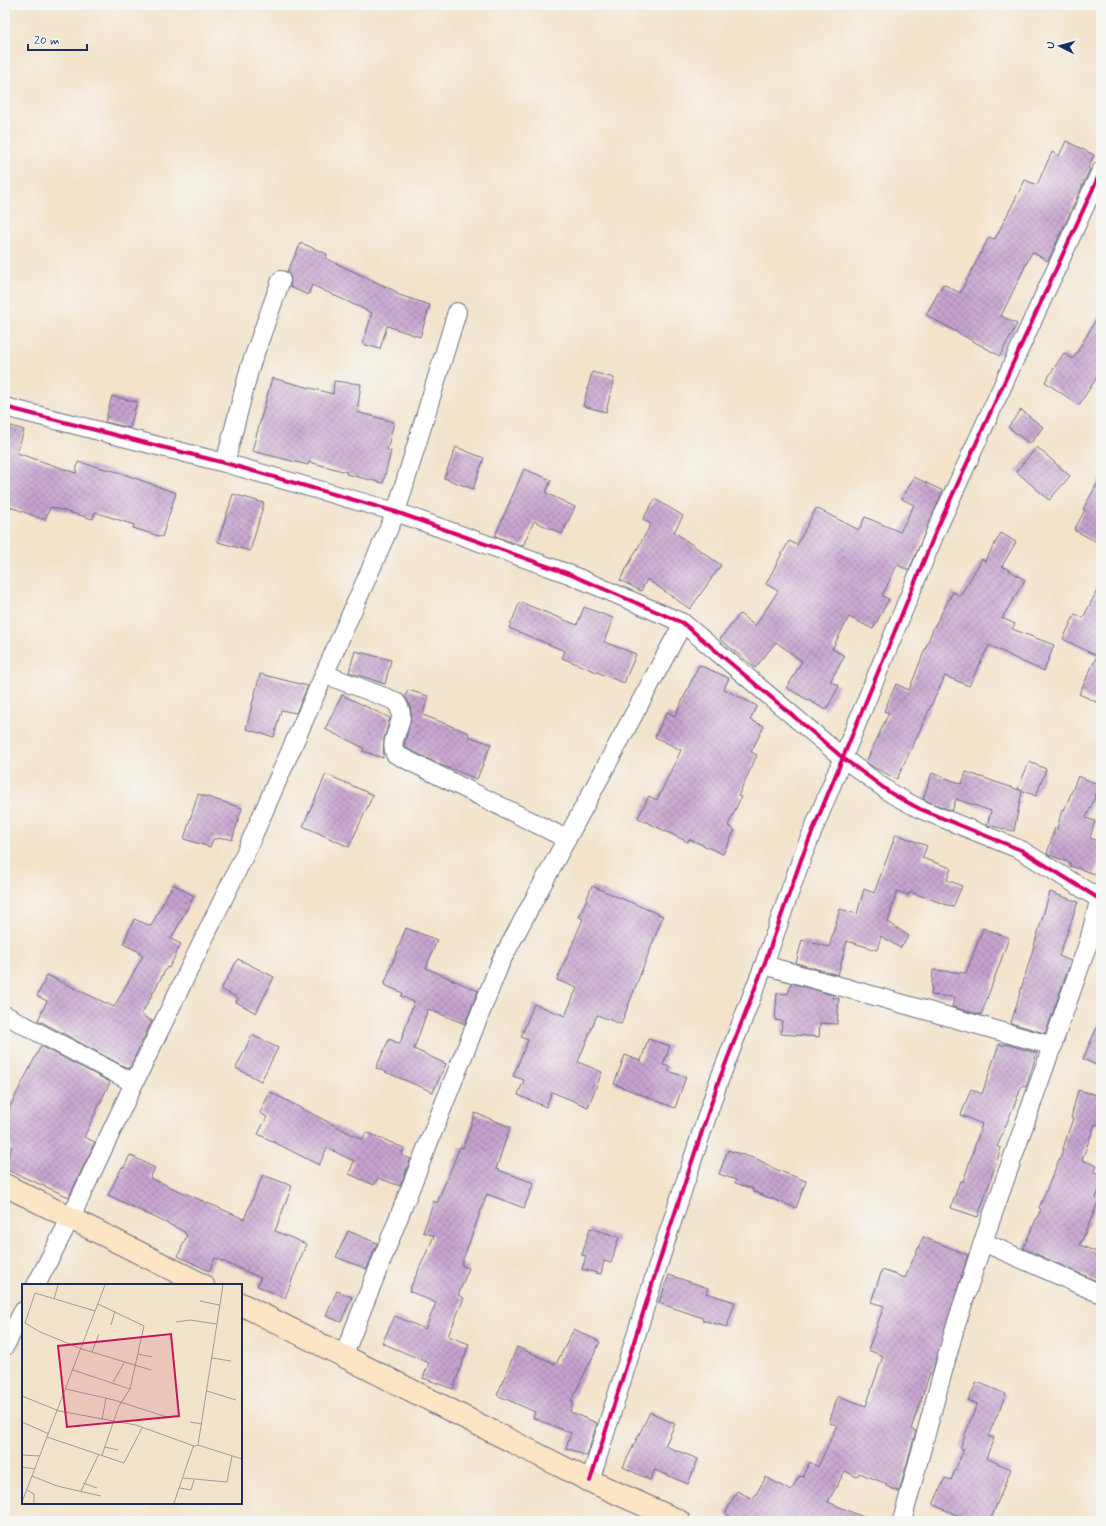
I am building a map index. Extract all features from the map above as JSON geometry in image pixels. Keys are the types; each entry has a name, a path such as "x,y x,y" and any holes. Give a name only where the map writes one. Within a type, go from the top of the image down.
{"street":[{"path":"590,1481 667,1237 716,1090 764,965 802,857 936,531 1101,172"},
{"path":"225,463 250,367 281,280"},
{"path":"37,1284 71,1217 244,856 396,512 457,312"},
{"path":"5,408 225,463 396,512 569,574 683,623 843,758 892,794 920,809 1021,850 1101,897 1089,941 983,1242 954,1331 902,1521"},
{"path":"342,1357 501,961 683,623"},
{"path":"324,674 395,702 402,711 393,744 395,754 567,839"},
{"path":"764,965 1053,1046"},
{"path":"5,1016 134,1083"},
{"path":"5,1184 201,1284"},
{"path":"983,1242 1101,1294"},
{"path":"242,1305 342,1357 590,1481 679,1521"},
{"path":"5,1346 22,1313"}],"building":[{"path":"1066,141 1094,155 1088,168 1090,169 1048,261 1032,252 1001,316 1017,324 1000,356 926,315 943,284 960,293 989,237 995,239 1025,180 1037,185 1052,152 1059,156"},
{"path":"301,243 327,254 325,258 397,292 396,294 430,305 420,337 387,326 380,349 363,344 372,313 312,285 308,295 290,287 291,278 287,272"},
{"path":"1101,311 1101,371 1079,405 1045,382 1064,353 1073,359"},
{"path":"592,372 614,378 606,412 583,406"},
{"path":"272,378 333,394 334,381 361,384 357,412 394,422 387,450 391,451 383,483 346,474 347,472 309,462 308,465 252,451"},
{"path":"112,396 137,402 130,428 105,422"},
{"path":"1021,410 1043,427 1030,444 1008,427"},
{"path":"5,424 24,430 17,453 76,473 78,462 118,472 176,493 162,537 133,528 134,525 95,512 93,519 50,507 45,520 5,505"},
{"path":"456,447 484,458 473,489 444,478"},
{"path":"1037,447 1070,476 1049,500 1016,471"},
{"path":"524,469 551,480 546,493 575,507 562,534 534,521 523,546 495,536"},
{"path":"914,477 943,491 909,570 897,565 882,596 889,599 873,629 849,617 832,649 845,656 830,681 839,686 826,710 787,688 802,661 776,642 755,668 720,639 740,614 755,626 778,591 766,584 789,541 797,545 816,508 859,530 865,517 900,532 914,505 902,499"},
{"path":"1101,477 1101,544 1074,530 1085,510 1083,509"},
{"path":"233,494 264,503 250,551 218,542"},
{"path":"655,499 683,516 674,532 721,565 690,609 647,579 641,591 620,580 651,524 643,519"},
{"path":"1001,533 1016,542 1002,566 1025,580 1002,618 1015,624 1012,629 1054,645 1044,671 989,645 969,686 945,676 897,779 866,762 889,713 884,711 896,684 909,690 933,629 953,592 960,596 982,559 985,561"},
{"path":"1101,583 1101,704 1079,694 1097,656 1063,639 1075,614 1083,618"},
{"path":"520,602 577,625 584,607 613,618 604,642 636,654 624,683 562,658 565,651 509,628"},
{"path":"355,651 391,660 385,684 349,672"},
{"path":"699,665 729,678 724,689 757,706 750,720 764,726 751,752 757,755 738,796 741,797 728,826 735,830 723,854 689,839 688,842 638,818 649,796 657,800 681,750 655,737 667,712 675,716"},
{"path":"260,674 308,686 296,713 281,710 274,737 246,729"},
{"path":"408,690 428,696 423,715 469,733 468,736 491,744 477,779 443,766 404,747 411,716 410,705 405,697"},
{"path":"342,695 390,718 384,739 383,758 363,751 364,748 325,729"},
{"path":"1029,762 1046,769 1036,796 1018,789"},
{"path":"966,772 1022,791 1014,831 987,825 991,811 956,799 952,811 923,799 932,773 962,784"},
{"path":"326,774 373,795 349,847 303,826"},
{"path":"1078,776 1100,785 1086,818 1095,821 1090,838 1101,842 1101,854 1095,874 1070,866 1070,863 1047,854 1055,828 1057,829 1062,810 1064,811"},
{"path":"198,794 242,808 232,840 226,838 213,839 210,847 184,839"},
{"path":"896,834 927,846 922,858 951,868 947,880 962,886 953,907 910,892 908,895 897,891 888,922 909,936 900,948 881,936 877,950 847,941 838,975 796,963 802,940 829,947 840,909 857,914 864,889 874,893"},
{"path":"173,884 194,896 171,939 181,944 169,968 167,967 141,1015 152,1021 129,1069 38,1020 47,1001 37,996 47,975 114,1007 143,956 139,954 140,952 123,944 134,919 151,926"},
{"path":"592,886 663,916 621,1024 597,1015 578,1062 602,1072 588,1107 552,1092 546,1107 518,1095 524,1080 513,1076 528,1040 521,1037 534,1004 565,1016 577,988 557,980 583,919 579,917"},
{"path":"1050,892 1078,902 1059,956 1071,961 1046,1032 1044,1033 1011,1023"},
{"path":"406,928 437,940 426,968 478,991 465,1024 428,1009 414,1049 446,1064 433,1092 376,1068 389,1039 400,1044 414,1002 401,996 403,993 384,985"},
{"path":"983,928 1009,938 981,1015 952,1007 955,997 931,995 933,970 966,973"},
{"path":"238,959 274,977 256,1013 236,1002 238,998 221,989"},
{"path":"791,983 833,995 832,998 839,998 837,1024 820,1023 819,1037 781,1034 782,1021 775,1020 777,993 788,994"},
{"path":"1101,1018 1101,1067 1083,1059"},
{"path":"252,1035 278,1048 261,1081 236,1068"},
{"path":"648,1039 670,1046 663,1065 670,1067 668,1071 686,1077 675,1108 614,1084 625,1055 641,1061"},
{"path":"999,1044 1004,1046 1005,1044 1037,1053 1026,1087 1022,1086 997,1147 1001,1148 978,1217 951,1208 960,1181 963,1182 982,1124 961,1115 971,1089 982,1094"},
{"path":"41,1046 110,1082 84,1137 95,1142 69,1197 5,1169 5,1164 12,1147 5,1144 5,1116"},
{"path":"1078,1090 1101,1096 1101,1125 1095,1124 1082,1160 1097,1166 1094,1172 1101,1175 1101,1184 1096,1198 1099,1200 1080,1245 1101,1254 1101,1283 1023,1248 1041,1209 1039,1208 1061,1155 1073,1118 1071,1118"},
{"path":"270,1092 363,1140 366,1132 404,1148 401,1155 411,1159 400,1186 378,1178 374,1185 349,1174 354,1161 327,1148 319,1165 258,1134 267,1117 260,1113"},
{"path":"475,1113 510,1127 496,1169 534,1183 524,1208 487,1194 461,1265 469,1268 458,1295 464,1298 448,1336 469,1344 453,1389 423,1378 429,1363 382,1343 395,1316 425,1329 436,1303 409,1291 434,1236 423,1232 434,1201 437,1203 460,1147 463,1148"},
{"path":"728,1150 759,1160 775,1169 806,1181 796,1208 752,1191 753,1189 735,1183 736,1180 719,1174"},
{"path":"130,1155 155,1168 150,1178 244,1219 263,1175 292,1186 275,1231 306,1244 285,1298 257,1286 261,1278 215,1258 209,1271 178,1256 187,1235 185,1232 108,1195 122,1167 124,1168"},
{"path":"590,1228 619,1237 611,1263 604,1261 601,1274 582,1269 586,1256 582,1255"},
{"path":"348,1231 377,1243 367,1269 336,1257"},
{"path":"923,1237 968,1255 932,1373 930,1373 911,1429 916,1431 899,1492 886,1486 887,1484 859,1473 857,1477 845,1471 828,1502 872,1521 739,1521 725,1514 737,1491 753,1499 766,1477 791,1491 799,1476 802,1477 810,1462 818,1467 837,1425 829,1423 838,1396 866,1406 883,1356 868,1350 884,1306 871,1302 882,1270 905,1278"},
{"path":"669,1275 708,1288 706,1293 735,1302 727,1327 702,1320 703,1318 659,1303"},
{"path":"337,1291 352,1297 341,1322 326,1316"},
{"path":"574,1329 600,1342 571,1401 573,1402 570,1412 597,1423 587,1456 566,1448 571,1433 533,1418 535,1412 497,1395 517,1347 556,1364"},
{"path":"977,1382 1006,1394 988,1436 994,1438 986,1458 1011,1469 990,1521 972,1521 933,1505 945,1478 951,1480 964,1449 960,1448 977,1404 968,1400"},
{"path":"650,1412 675,1424 665,1446 698,1459 688,1484 655,1470 650,1480 623,1467"}],"cycle path":[{"path":"590,1481 667,1237 718,1083 764,965 802,857 936,531 1101,171"},
{"path":"5,407 225,463 396,512 569,574 683,623 843,758 892,794 920,809 1021,850 1101,900"}]}
